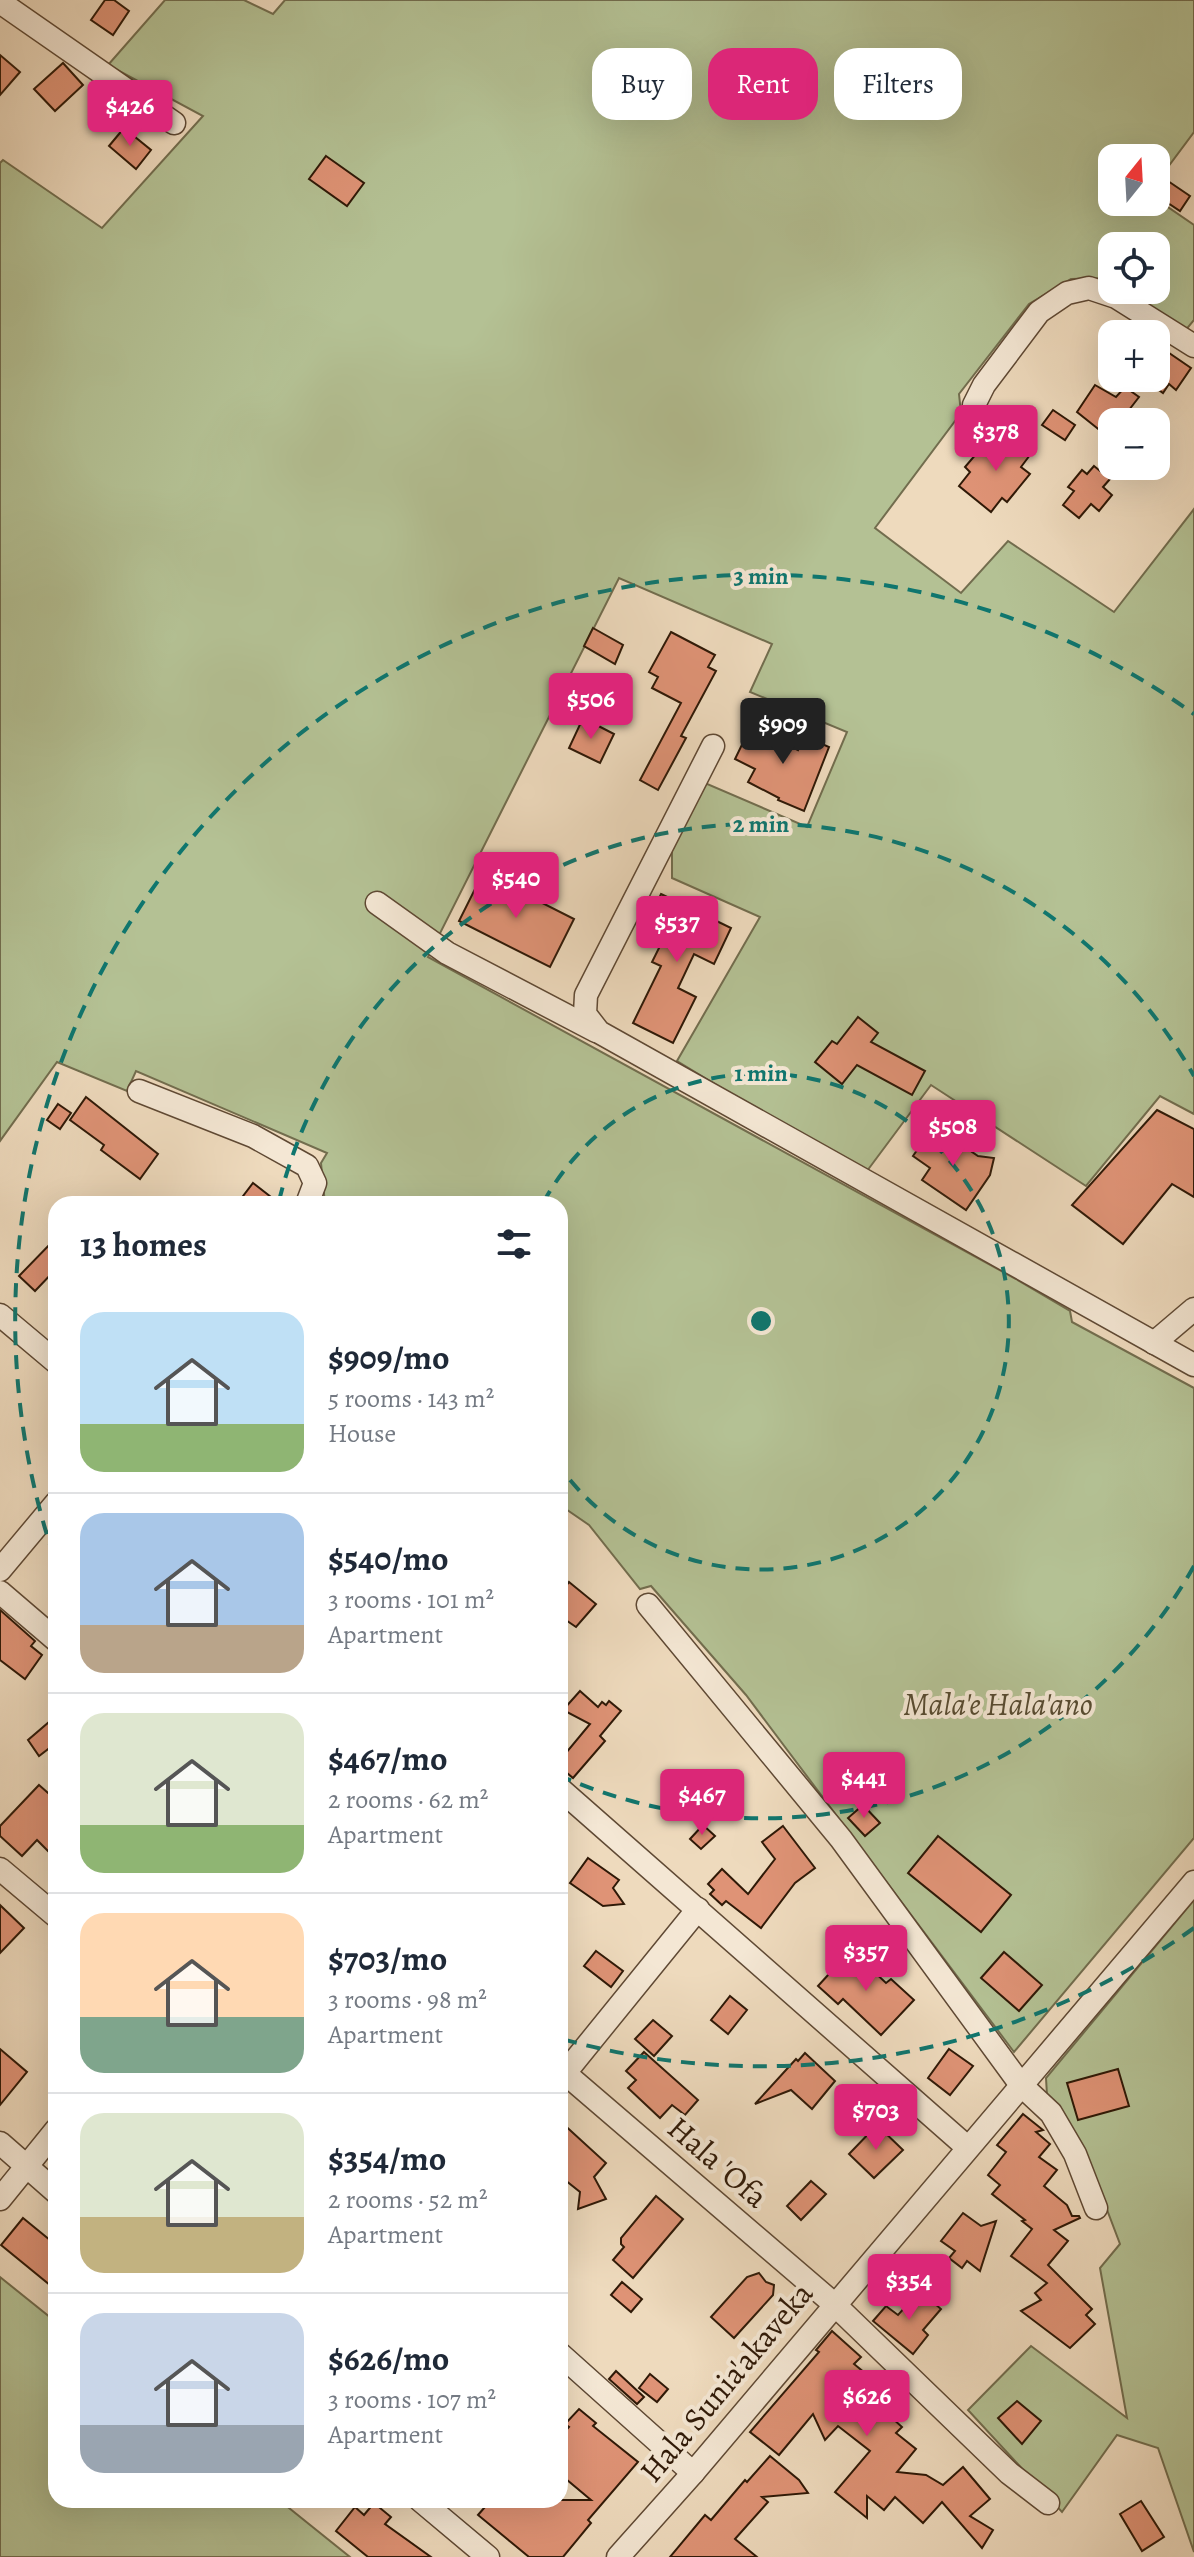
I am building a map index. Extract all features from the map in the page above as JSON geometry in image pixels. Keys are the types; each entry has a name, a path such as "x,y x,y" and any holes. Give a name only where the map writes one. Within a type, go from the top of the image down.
{"street":[{"path":"0,2 174,123"},
{"path":"972,424 974,405 984,385 1039,312 1067,293 1089,288 1116,297 1194,346"},
{"path":"599,1032 585,1014 586,995 713,746"},
{"path":"377,903 447,953 599,1032 1194,1365"},
{"path":"139,1091 241,1131 307,1166 315,1183 310,1196"},
{"path":"1154,1343 1194,1309"},
{"path":"0,1315 48,1355"},
{"path":"0,1570 48,1513"},
{"path":"0,1592 48,1633"},
{"path":"648,1605 841,1839 1021,2085 1051,2113 1075,2154 1096,2208"},
{"path":"568,1796 967,2147"},
{"path":"0,1869 48,1909"},
{"name":"Hala Sunia'akaveka","path":"618,2557 693,2473 1194,1882"},
{"path":"568,2067 698,1909"},
{"name":"Hala 'Ofa","path":"568,2079 834,2304 1009,2473 1048,2503"},
{"path":"0,2199 48,2140"},
{"path":"0,2143 48,2185"},
{"path":"568,2361 693,2473"},
{"path":"430,2508 488,2557"}],"green space":[{"name":"Mala'e Hala'ano","path":"165,0 244,0 273,14 285,0 1194,0 1194,132 1170,164 1170,144 1098,144 1098,216 1170,216 1170,209 1194,225 1194,320 1185,331 1147,304 1170,304 1170,232 1098,232 1098,278 1071,279 1029,304 959,394 961,413 875,528 961,593 1008,541 1114,612 1194,509 1194,1114 1160,1096 1086,1186 931,1085 864,1175 677,1061 760,917 672,878 672,845 705,783 807,827 847,732 750,692 772,644 619,578 428,957 1016,1279 1070,1311 1072,1322 1194,1388 1194,1838 1014,2052 746,1695 651,1586 640,1589 589,1525 568,1511 568,1196 324,1196 321,1163 327,1153 136,1071 127,1091 57,1062 0,1141 0,163 3,160 102,228 203,116 108,65"},
{"path":"1194,1900 1194,2552 1158,2448 1117,2435 1062,2512 968,2410 1031,2346 1127,2418 1100,2268 1120,2244 1090,2165 1047,2095 1046,2078"},
{"path":"0,2277 48,2316 48,2508 289,2508 350,2557 0,2557"}],"building":[{"path":"105,0 114,0 129,11 113,35 91,20"},
{"path":"0,55 20,72 0,95"},
{"path":"63,63 83,85 55,111 34,89"},
{"path":"124,128 151,150 136,169 109,146"},
{"path":"326,156 364,183 347,206 309,179"},
{"path":"1170,182 1190,196 1180,211 1170,204"},
{"path":"1170,354 1191,368 1176,390 1170,385"},
{"path":"1095,385 1098,392 1107,392 1116,397 1120,392 1132,392 1139,397 1131,408 1098,408 1098,429 1077,412"},
{"path":"1053,410 1075,425 1065,440 1042,425"},
{"path":"1009,438 1030,455 1021,467 1030,474 1007,502 1002,498 991,512 959,486 970,472 965,467 988,440 1000,449"},
{"path":"1094,466 1098,469 1098,480 1109,480 1103,487 1112,495 1099,511 1091,504 1079,518 1063,505 1074,491 1068,487 1082,470 1087,474"},
{"path":"593,628 623,645 615,664 584,646"},
{"path":"671,632 715,655 708,667 716,671 681,736 686,738 658,790 640,780 681,703 652,688 658,677 649,672"},
{"path":"583,718 614,734 600,763 569,748"},
{"path":"751,726 798,750 804,736 829,747 804,811 748,782 755,769 735,759"},
{"path":"483,873 574,919 550,967 459,921"},
{"path":"661,894 731,928 714,964 694,954 678,988 696,997 673,1043 633,1023 661,966 652,962 664,938 654,934 657,928 647,923"},
{"path":"858,1017 878,1033 871,1042 925,1071 912,1095 857,1065 842,1084 815,1062 832,1041 837,1044"},
{"path":"86,1097 158,1154 140,1179 101,1150 104,1145 70,1120"},
{"path":"58,1104 71,1113 60,1129 47,1120"},
{"path":"1157,1110 1194,1129 1194,1197 1172,1184 1123,1244 1072,1205"},
{"path":"934,1126 978,1156 994,1158 990,1175 966,1210 922,1180 930,1168 913,1156"},
{"path":"253,1183 270,1196 243,1196"},
{"path":"48,1246 48,1277 35,1291 19,1276"},
{"path":"568,1583 596,1604 576,1627 568,1622"},
{"path":"0,1610 35,1641 31,1646 42,1655 25,1679 0,1660"},
{"path":"580,1691 598,1707 602,1702 606,1705 609,1701 621,1711 600,1736 605,1741 573,1778 568,1774 568,1750 590,1724 568,1713 568,1704"},
{"path":"48,1723 48,1749 39,1756 28,1740"},
{"path":"39,1785 48,1793 48,1851 37,1840 22,1856 0,1836 0,1826"},
{"path":"863,1805 880,1823 865,1836 848,1818"},
{"path":"703,1825 715,1836 701,1849 690,1839"},
{"path":"783,1826 815,1868 795,1883 761,1928 726,1901 722,1905 710,1894 714,1890 708,1884 722,1869 748,1894 775,1859 762,1842"},
{"path":"938,1836 1011,1895 981,1932 908,1873"},
{"path":"588,1858 619,1880 613,1888 624,1904 603,1906 570,1883"},
{"path":"0,1905 24,1928 0,1953"},
{"path":"851,1950 886,1983 891,1979 914,2000 881,2035 843,1999 838,2004 818,1986"},
{"path":"596,1951 623,1971 611,1987 584,1966"},
{"path":"1004,1952 1042,1985 1019,2011 981,1978"},
{"path":"730,1996 747,2010 728,2034 711,2020"},
{"path":"653,2020 672,2036 654,2056 635,2039"},
{"path":"0,2049 27,2072 0,2105"},
{"path":"949,2049 973,2066 950,2095 928,2078"},
{"path":"644,2052 698,2100 685,2115 672,2105 660,2118 628,2088 636,2080 626,2071"},
{"path":"805,2053 835,2081 812,2109 791,2090 755,2104 796,2059 798,2061"},
{"path":"1118,2069 1129,2106 1078,2120 1067,2083"},
{"path":"1023,2114 1043,2130 1036,2132 1050,2144 1039,2157 1057,2170 1044,2186 1067,2205 1072,2216 1080,2218 1054,2230 1068,2241 1048,2265 1092,2309 1086,2315 1095,2324 1070,2348 1021,2311 1041,2300 1035,2293 1047,2283 1011,2256 1032,2229 992,2194 1000,2185 988,2175 1006,2152 997,2145"},
{"path":"877,2125 903,2150 874,2178 849,2154"},
{"path":"568,2128 606,2163 594,2177 606,2199 578,2209 580,2192 568,2182"},
{"path":"811,2181 826,2194 801,2220 787,2206"},
{"path":"656,2196 683,2219 633,2278 613,2260 624,2247 621,2238"},
{"path":"963,2213 981,2226 996,2221 980,2271 967,2261 962,2268 949,2258 955,2251 941,2241"},
{"path":"23,2218 48,2238 48,2283 1,2245"},
{"path":"759,2273 766,2282 774,2285 773,2295 734,2338 711,2317 747,2277"},
{"path":"622,2282 642,2299 631,2312 611,2295"},
{"path":"920,2291 941,2309 923,2330 928,2335 913,2354 873,2321 886,2306 898,2315"},
{"path":"832,2331 861,2357 854,2364 887,2391 890,2387 906,2400 892,2418 902,2427 896,2433 916,2449 897,2472 926,2475 943,2485 963,2467 990,2499 970,2516 993,2530 982,2548 942,2502 923,2523 895,2497 884,2510 867,2496 867,2518 835,2492 870,2451 838,2426 825,2440 813,2414 779,2455 750,2432 819,2352 816,2350"},
{"path":"616,2371 644,2397 637,2404 609,2379"},
{"path":"650,2374 668,2389 657,2402 639,2388"},
{"path":"1017,2401 1041,2421 1022,2444 998,2418"},
{"path":"579,2409 596,2423 593,2426 638,2462 588,2520 591,2523 563,2557 529,2557 478,2515 484,2508 568,2508 568,2500 591,2500 568,2481 568,2421"},
{"path":"770,2456 799,2480 808,2493 762,2497 768,2502 735,2539 757,2557 670,2557 705,2515 711,2520"},
{"path":"1141,2501 1164,2537 1142,2551 1120,2514"},
{"path":"354,2508 364,2515 370,2508 380,2508 391,2517 385,2524 431,2557 368,2557 336,2531"}]}
